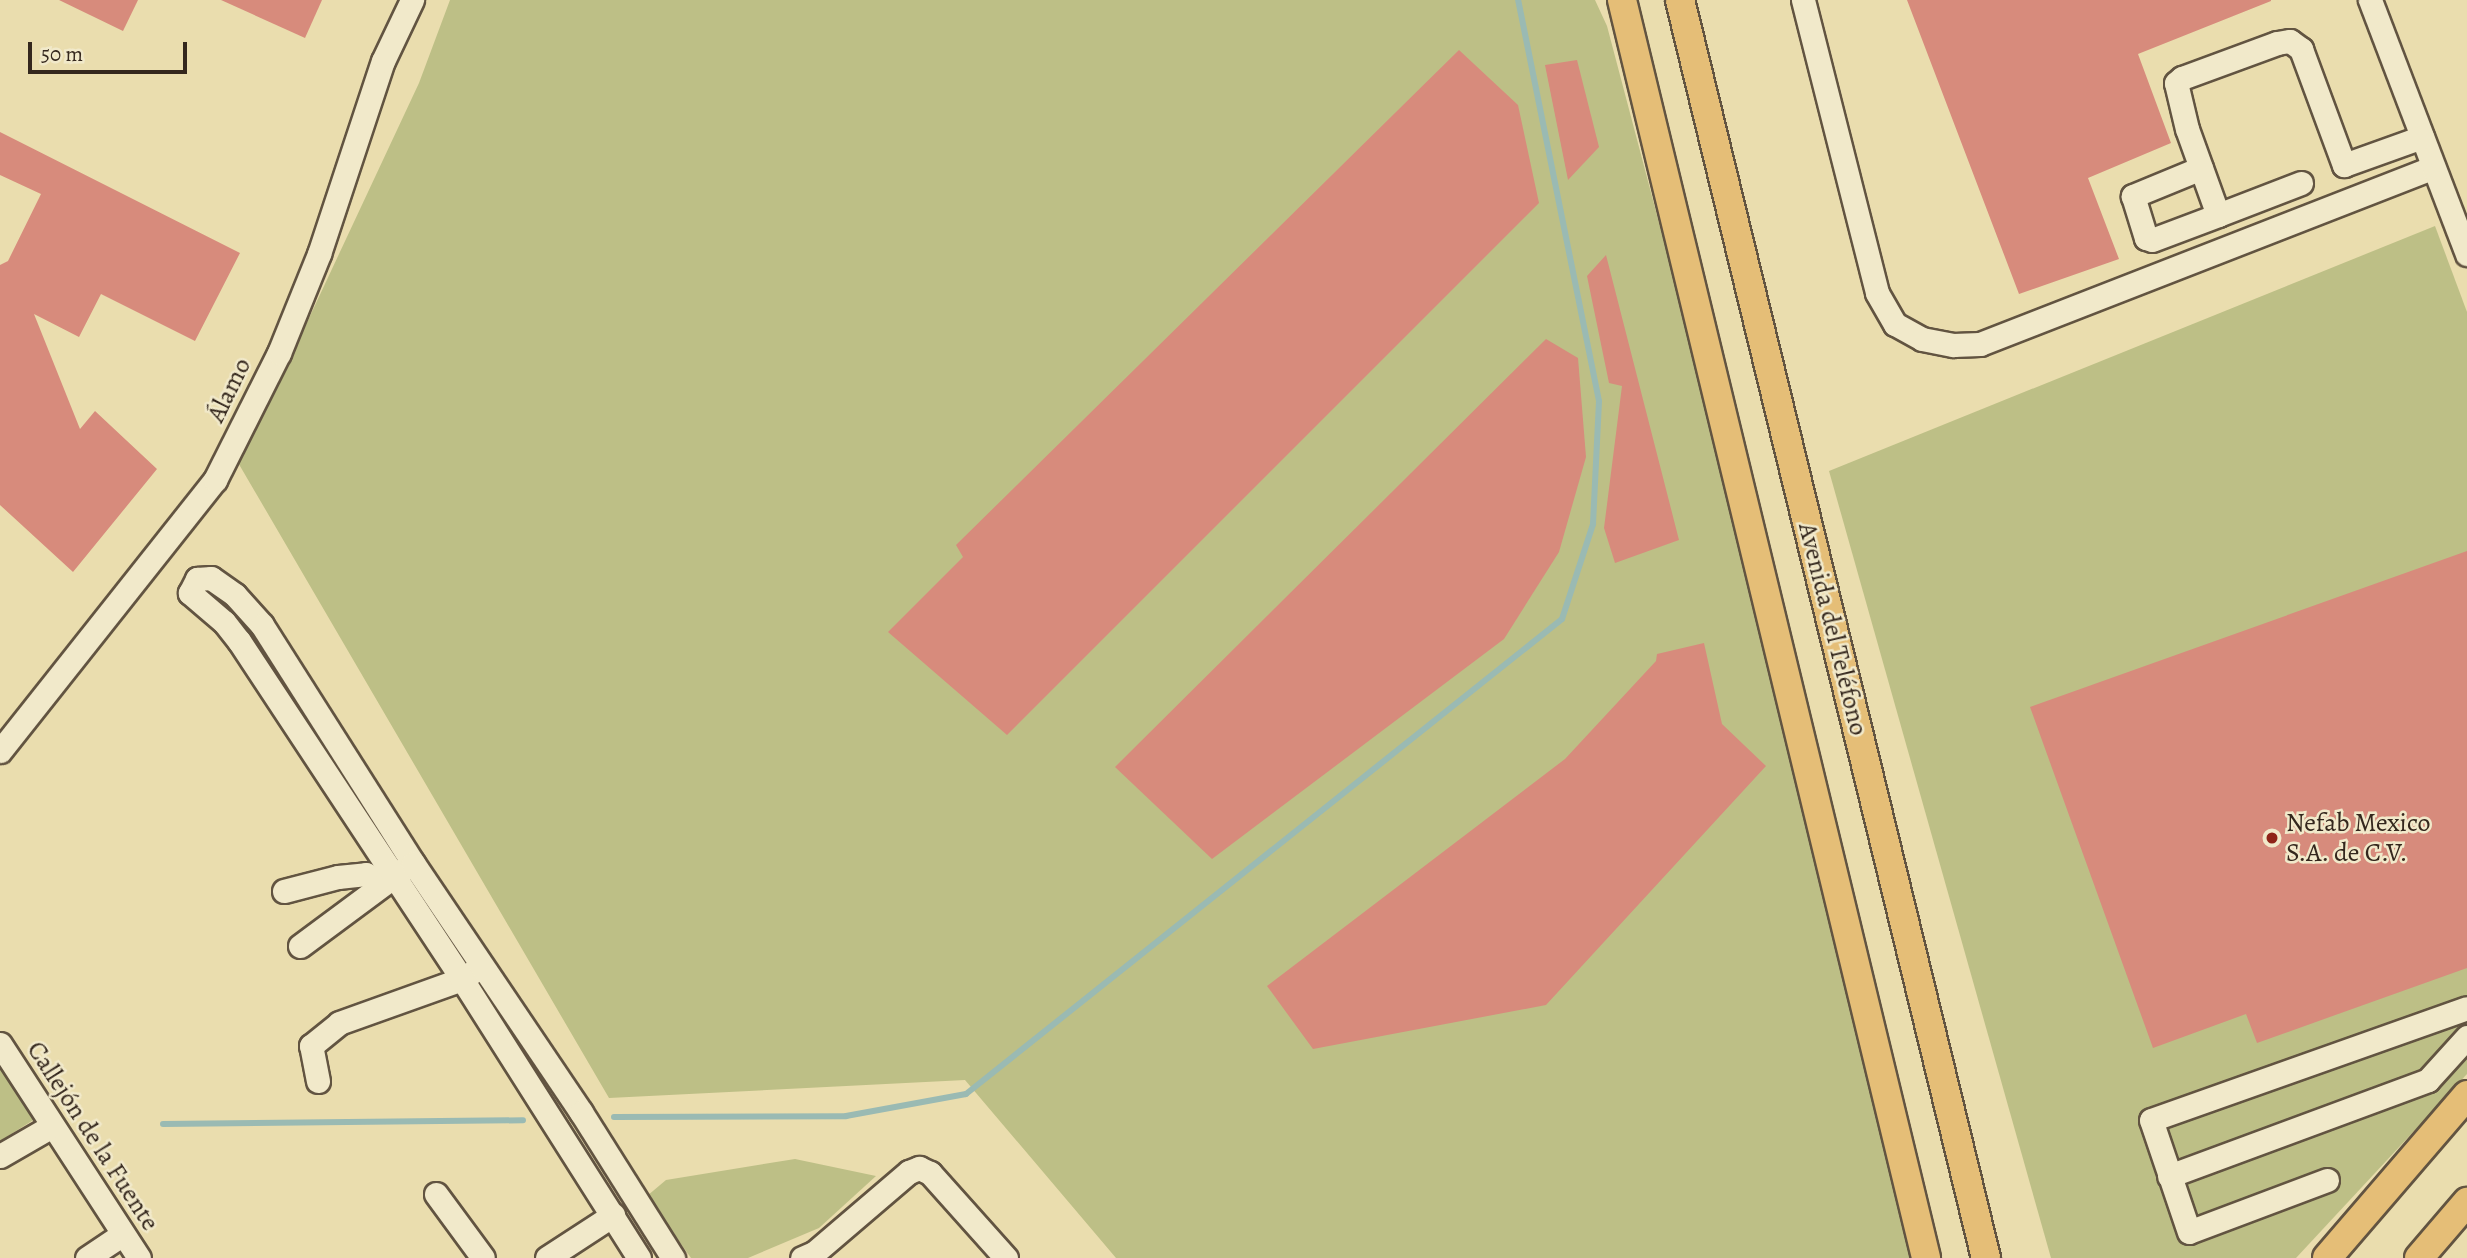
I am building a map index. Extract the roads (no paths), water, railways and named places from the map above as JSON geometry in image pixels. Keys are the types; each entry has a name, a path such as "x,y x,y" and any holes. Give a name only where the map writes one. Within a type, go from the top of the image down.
{"main road":[{"path":"1622,0 1926,1258"},
{"name":"Avenida del Teléfono","path":"1680,0 1986,1258"},
{"path":"2326,1258 2467,1095"},
{"path":"2419,1258 2467,1202"}],"street":[{"name":"Álamo","path":"0,751 215,480 279,353 314,267 383,61 412,0"},
{"path":"1803,0 1877,293 1895,324 1922,339 1952,345 1980,344 2433,167"},
{"path":"2370,0 2467,254"},
{"path":"2218,215 2176,92 2176,83 2182,78 2277,43 2290,41 2301,49 2344,165 2422,137"},
{"path":"2201,168 2133,195 2143,233 2152,240 2301,183"},
{"path":"639,1258 462,979 387,881 239,640 190,593 197,579 211,578 235,595 262,625 414,863 613,1162 673,1258"},
{"path":"300,946 414,863"},
{"path":"284,891 338,877 366,874 387,881"},
{"path":"318,1081 311,1046 339,1023 462,979 483,966"},
{"path":"2327,1180 2189,1232 2151,1120 2467,1008"},
{"path":"2169,1175 2428,1080 2467,1037"},
{"name":"Callejón de la Fuente","path":"0,1044 139,1258"},
{"path":"0,1156 52,1126"},
{"path":"590,1177 613,1162"},
{"path":"812,1256 909,1172 919,1168 930,1173 1006,1258"},
{"path":"436,1194 484,1258"},
{"path":"547,1258 613,1215"},
{"path":"87,1258 123,1234"}],"waterway":[{"path":"614,1117 846,1116 966,1094 1562,619 1593,524 1599,401 1518,0"},
{"path":"163,1124 523,1120"}],"place":[{"name":"Nefab Mexico S.A. de C.V.","path":"2272,838"}]}
